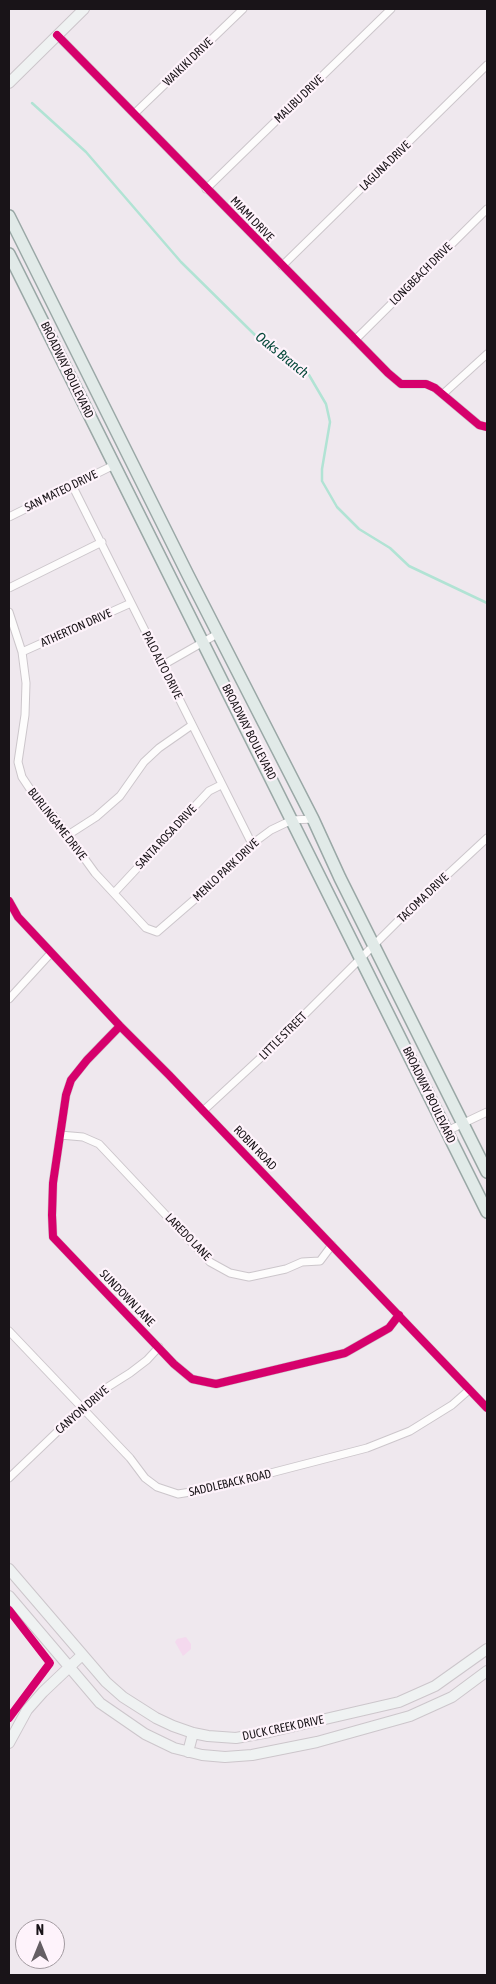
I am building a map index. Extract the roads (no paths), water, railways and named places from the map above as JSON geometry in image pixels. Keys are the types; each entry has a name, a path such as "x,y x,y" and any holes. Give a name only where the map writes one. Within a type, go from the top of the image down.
{"main road":[{"path":"9,83 84,9"},
{"name":"BROADWAY BOULEVARD","path":"9,216 184,567 313,819 340,878 487,1172"},
{"name":"BROADWAY BOULEVARD","path":"9,254 487,1212"},
{"name":"DUCK CREEK DRIVE","path":"9,1569 106,1682 131,1702 156,1718 193,1733 236,1738 399,1702 435,1686 487,1649"},
{"name":"DUCK CREEK DRIVE","path":"9,1596 103,1706 145,1734 188,1752 225,1757 252,1755 318,1742 410,1716 452,1697 487,1671"},
{"path":"9,1743 27,1710 82,1655"},
{"path":"188,1752 193,1733"}],"street":[{"name":"WAIKIKI DRIVE","path":"134,114 243,9"},
{"name":"MALIBU DRIVE","path":"206,189 391,9"},
{"name":"MIAMI DRIVE","path":"57,35 388,373 401,384 426,384 435,388 479,425 487,427"},
{"name":"LAGUNA DRIVE","path":"282,266 487,65"},
{"name":"LONGBEACH DRIVE","path":"354,340 487,209"},
{"path":"443,394 487,354"},
{"name":"SAN MATEO DRIVE","path":"9,517 114,465"},
{"name":"PALO ALTO DRIVE","path":"72,485 252,844"},
{"path":"9,588 102,542"},
{"name":"ATHERTON DRIVE","path":"22,652 130,603"},
{"name":"BURLINGAME DRIVE","path":"9,612 22,652 26,683 26,707 18,762 22,777 32,792 54,815 95,873 146,928"},
{"path":"162,665 219,633"},
{"path":"68,835 96,817 120,796 144,762 159,748 192,725"},
{"name":"SANTA ROSA DRIVE","path":"114,893 209,791 221,785"},
{"name":"MENLO PARK DRIVE","path":"146,928 156,932 194,900 252,844 271,830 292,820 313,819"},
{"name":"TACOMA DRIVE","path":"360,958 487,838"},
{"name":"ROBIN ROAD","path":"9,901 18,917 51,953 120,1026 204,1110 487,1408"},
{"path":"9,998 51,953"},
{"name":"LITTLE STREET","path":"204,1110 268,1051 360,958"},
{"name":"SUNDOWN LANE","path":"120,1026 87,1060 71,1080 66,1095 53,1191 52,1215 54,1237 174,1364 192,1379 216,1384 345,1353 389,1328 399,1316"},
{"path":"447,1131 487,1112"},
{"name":"LAREDO LANE","path":"60,1135 84,1137 99,1144 210,1262 230,1273 249,1278 286,1269 302,1262 320,1261 332,1246"},
{"name":"SADDLEBACK ROAD","path":"9,1331 130,1458 145,1478 157,1487 178,1494 209,1489 367,1448 410,1430 452,1405 469,1390"},
{"name":"CANYON DRIVE","path":"9,1478 81,1408 103,1390 147,1360 159,1347"}],"waterway":[{"name":"Oaks Branch","path":"32,103 86,152 181,262 256,336 309,375 326,404 330,422 322,469 322,481 337,507 359,529 390,548 409,566 487,603"}]}
